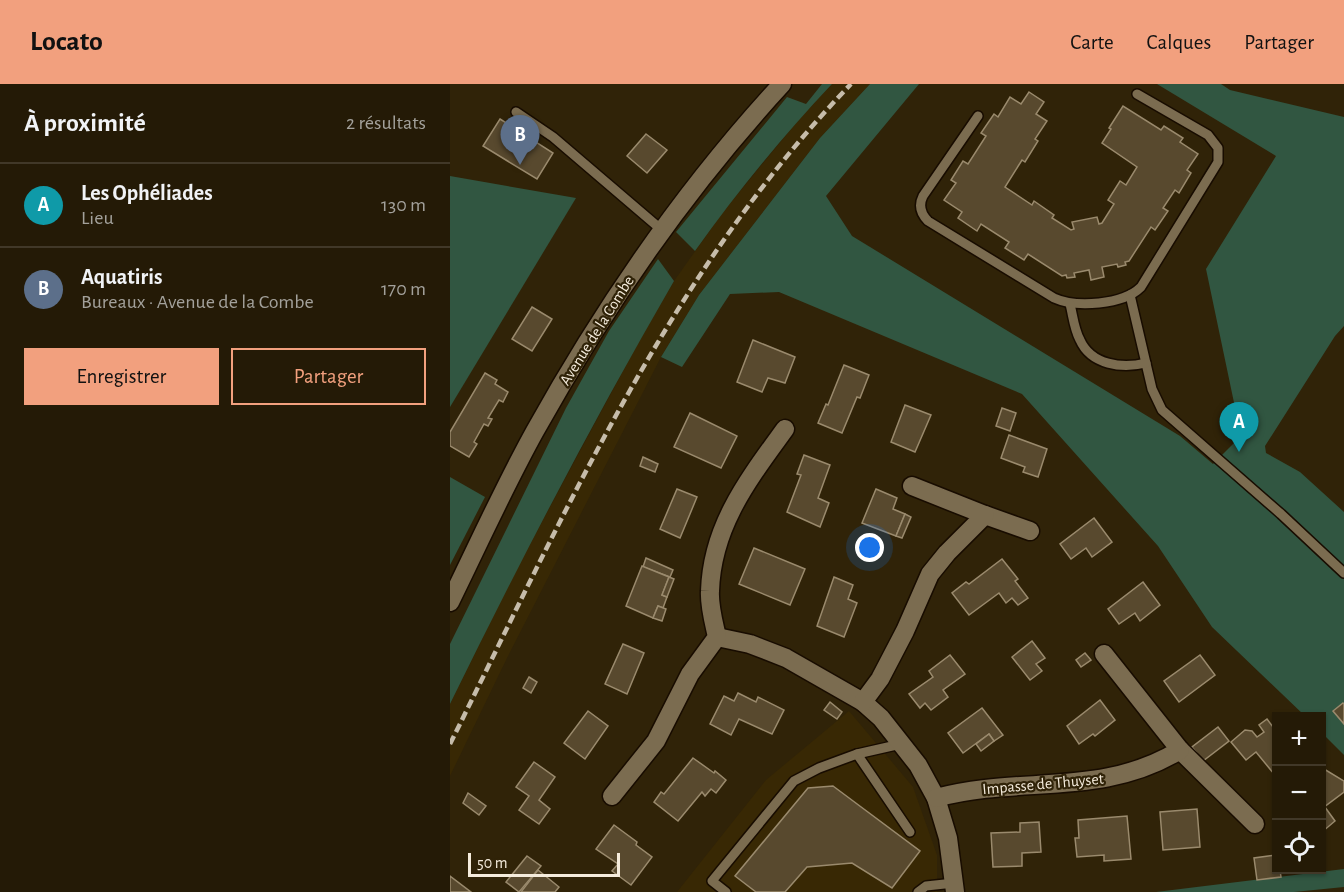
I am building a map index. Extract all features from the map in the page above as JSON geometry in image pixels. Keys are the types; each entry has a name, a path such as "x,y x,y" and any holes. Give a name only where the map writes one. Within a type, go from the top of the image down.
{"street":[{"name":"Avenue de la Combe","path":"450,602 512,476 557,392 606,312 715,161 782,84"},
{"path":"612,796 656,741 690,674 717,637 709,593 714,560 722,532 735,501 785,429"},
{"path":"912,486 1030,531"},
{"path":"864,702 880,679 905,631 930,574 947,553 985,515"},
{"path":"717,637 750,644 786,658 864,702 880,718 918,765 936,798 948,838 955,887"},
{"path":"1104,654 1180,750 1255,824"},
{"name":"Impasse de Thuyset","path":"936,798 964,790 1099,781 1133,773 1163,761 1180,750"}],"lane":[{"path":"978,116 923,196 922,214 928,221 1054,298 1070,304 1088,304 1130,295 1137,291 1216,167 1219,158 1218,148 1208,135 1137,94"},
{"path":"516,112 553,137 663,231"},
{"path":"1130,295 1154,396 1167,415 1255,490 1344,573"},
{"path":"1070,304 1079,339 1093,356 1105,363 1123,366 1146,363"},
{"path":"726,892 712,881 794,781 819,768 857,754 901,744"},
{"path":"857,754 910,832"},
{"path":"918,892 926,886 955,887"}],"shaded area":[{"path":"832,84 870,84 820,138 699,295 661,357 507,658 450,776 450,704 514,574 637,345 674,281 723,212 801,117"},
{"path":"849,711 913,787 937,855 937,892 677,892 766,780"}],"green space":[{"path":"822,84 832,84 761,165 695,251 676,232 787,97 806,104"},
{"path":"870,84 919,84 826,196 852,236 1180,436 1213,464 1241,436 1206,269 1276,156 1157,84 1221,84 1230,90 1344,117 1344,326 1335,336 1265,446 1266,453 1300,472 1344,512 1344,755 1326,737 1326,712 1301,712 1212,627 1158,546 1022,394 779,292 730,294 682,367 661,357 699,295 820,138"},
{"path":"450,176 576,198 450,407"},
{"path":"658,259 674,281 558,491 450,704 450,644 566,408 609,331"},
{"path":"450,477 485,497 450,565"},
{"path":"1344,869 1344,887 1294,892 1156,892 1303,874 1326,874 1326,871"}],"building":[{"path":"1029,92 1044,102 1036,114 1047,121 1035,139 1038,141 1025,162 1022,160 1005,187 1032,205 1034,201 1054,215 1052,218 1071,230 1074,229 1072,222 1097,217 1099,224 1102,223 1114,204 1108,200 1120,181 1126,185 1137,167 1102,143 1123,106 1161,130 1164,126 1183,138 1180,142 1198,154 1187,170 1191,173 1179,193 1175,190 1163,208 1168,211 1155,230 1151,227 1129,261 1125,262 1126,265 1102,267 1104,277 1091,280 1089,270 1074,273 1075,277 1067,278 1066,275 1062,276 1028,254 1024,260 1005,248 1009,242 981,224 977,231 958,218 962,212 944,200 956,183 951,180 963,161 968,164 986,136 981,133 994,114 998,117 1010,97 1021,104"},
{"path":"500,119 553,153 537,179 483,146"},
{"path":"646,134 667,150 647,173 627,156"},
{"path":"532,307 552,319 532,351 512,339"},
{"path":"753,340 795,357 785,383 768,378 762,392 737,382"},
{"path":"844,365 869,375 842,433 818,423"},
{"path":"485,373 497,380 495,384 508,392 503,402 499,400 488,418 492,419 488,426 484,424 474,442 477,444 469,457 450,446 450,432"},
{"path":"905,405 931,415 915,452 891,442"},
{"path":"1002,408 1016,413 1010,431 996,426"},
{"path":"690,413 737,436 721,468 674,447"},
{"path":"1009,435 1047,449 1038,477 1023,472 1025,467 1001,458"},
{"path":"804,455 830,465 818,498 829,503 820,527 787,512 801,475 797,474"},
{"path":"643,457 658,464 655,472 640,466"},
{"path":"677,489 697,497 680,538 660,529"},
{"path":"876,489 897,498 893,509 905,514 896,536 862,523"},
{"path":"905,514 911,517 902,538 896,536"},
{"path":"1094,518 1112,542 1092,557 1086,548 1071,559 1060,544"},
{"path":"754,548 805,569 790,605 739,584"},
{"path":"646,558 673,570 670,577 643,567"},
{"path":"1002,559 1018,579 1015,581 1028,598 1018,605 1012,598 1006,603 999,593 969,615 952,593 966,582 969,584"},
{"path":"642,566 669,577 662,595 667,597 663,608 658,606 653,618 626,606"},
{"path":"669,577 674,579 667,597 662,595"},
{"path":"834,577 853,585 848,599 857,603 844,637 817,626"},
{"path":"1143,582 1160,605 1140,621 1135,613 1119,624 1108,609"},
{"path":"658,606 666,609 662,621 653,618"},
{"path":"1032,641 1045,658 1036,664 1042,671 1030,680 1012,657"},
{"path":"623,644 644,653 627,694 605,684"},
{"path":"1085,653 1091,660 1081,667 1076,660"},
{"path":"950,655 965,674 943,690 948,697 931,710 925,703 920,708 909,694 933,677 929,671"},
{"path":"1200,655 1215,675 1179,702 1164,681"},
{"path":"529,677 537,682 531,693 523,688"},
{"path":"738,693 756,702 758,697 784,710 772,734 739,719 731,735 710,724 724,696 734,701"},
{"path":"1100,700 1115,720 1095,736 1093,734 1079,744 1067,726"},
{"path":"830,702 842,712 837,719 824,710"},
{"path":"1344,704 1344,724 1333,711"},
{"path":"982,708 1003,735 994,741 989,734 963,753 948,733"},
{"path":"588,711 608,726 585,759 564,743"},
{"path":"1267,719 1272,726 1272,772 1256,752 1246,760 1231,742 1245,730 1252,731 1257,737 1264,732 1259,725"},
{"path":"1218,727 1229,741 1203,761 1192,747"},
{"path":"989,734 994,741 981,751 976,744"},
{"path":"693,758 726,780 716,793 711,789 705,796 702,792 678,821 654,802 661,792 664,794"},
{"path":"534,762 555,777 539,800 550,809 539,824 519,810 529,796 516,787"},
{"path":"1326,770 1344,781 1344,792 1326,806"},
{"path":"833,786 920,851 892,888 852,863 807,867 785,892 756,892 735,876 808,788"},
{"path":"468,793 486,806 479,815 463,803"},
{"path":"1197,809 1200,847 1163,850 1160,812"},
{"path":"1326,809 1335,821 1326,829"},
{"path":"1127,816 1131,859 1104,861 1104,855 1077,857 1075,838 1079,838 1078,820"},
{"path":"1039,822 1041,852 1022,853 1022,866 993,867 991,833 1020,832 1020,823"},
{"path":"614,825 637,842 636,845 652,857 631,885 612,871 618,864 596,849"},
{"path":"527,856 541,866 519,892 506,882"},
{"path":"1272,856 1272,874 1281,874 1281,877 1257,880 1254,858"},
{"path":"538,870 559,887 555,892 521,892"},
{"path":"450,876 471,892 450,892"}],"railway":[{"path":"450,744 535,570 626,398 675,314 728,233 787,156 851,84"}],"place":[{"name":"Aquatiris","path":"520,165"},
{"name":"Les Ophéliades","path":"1239,452"}]}
